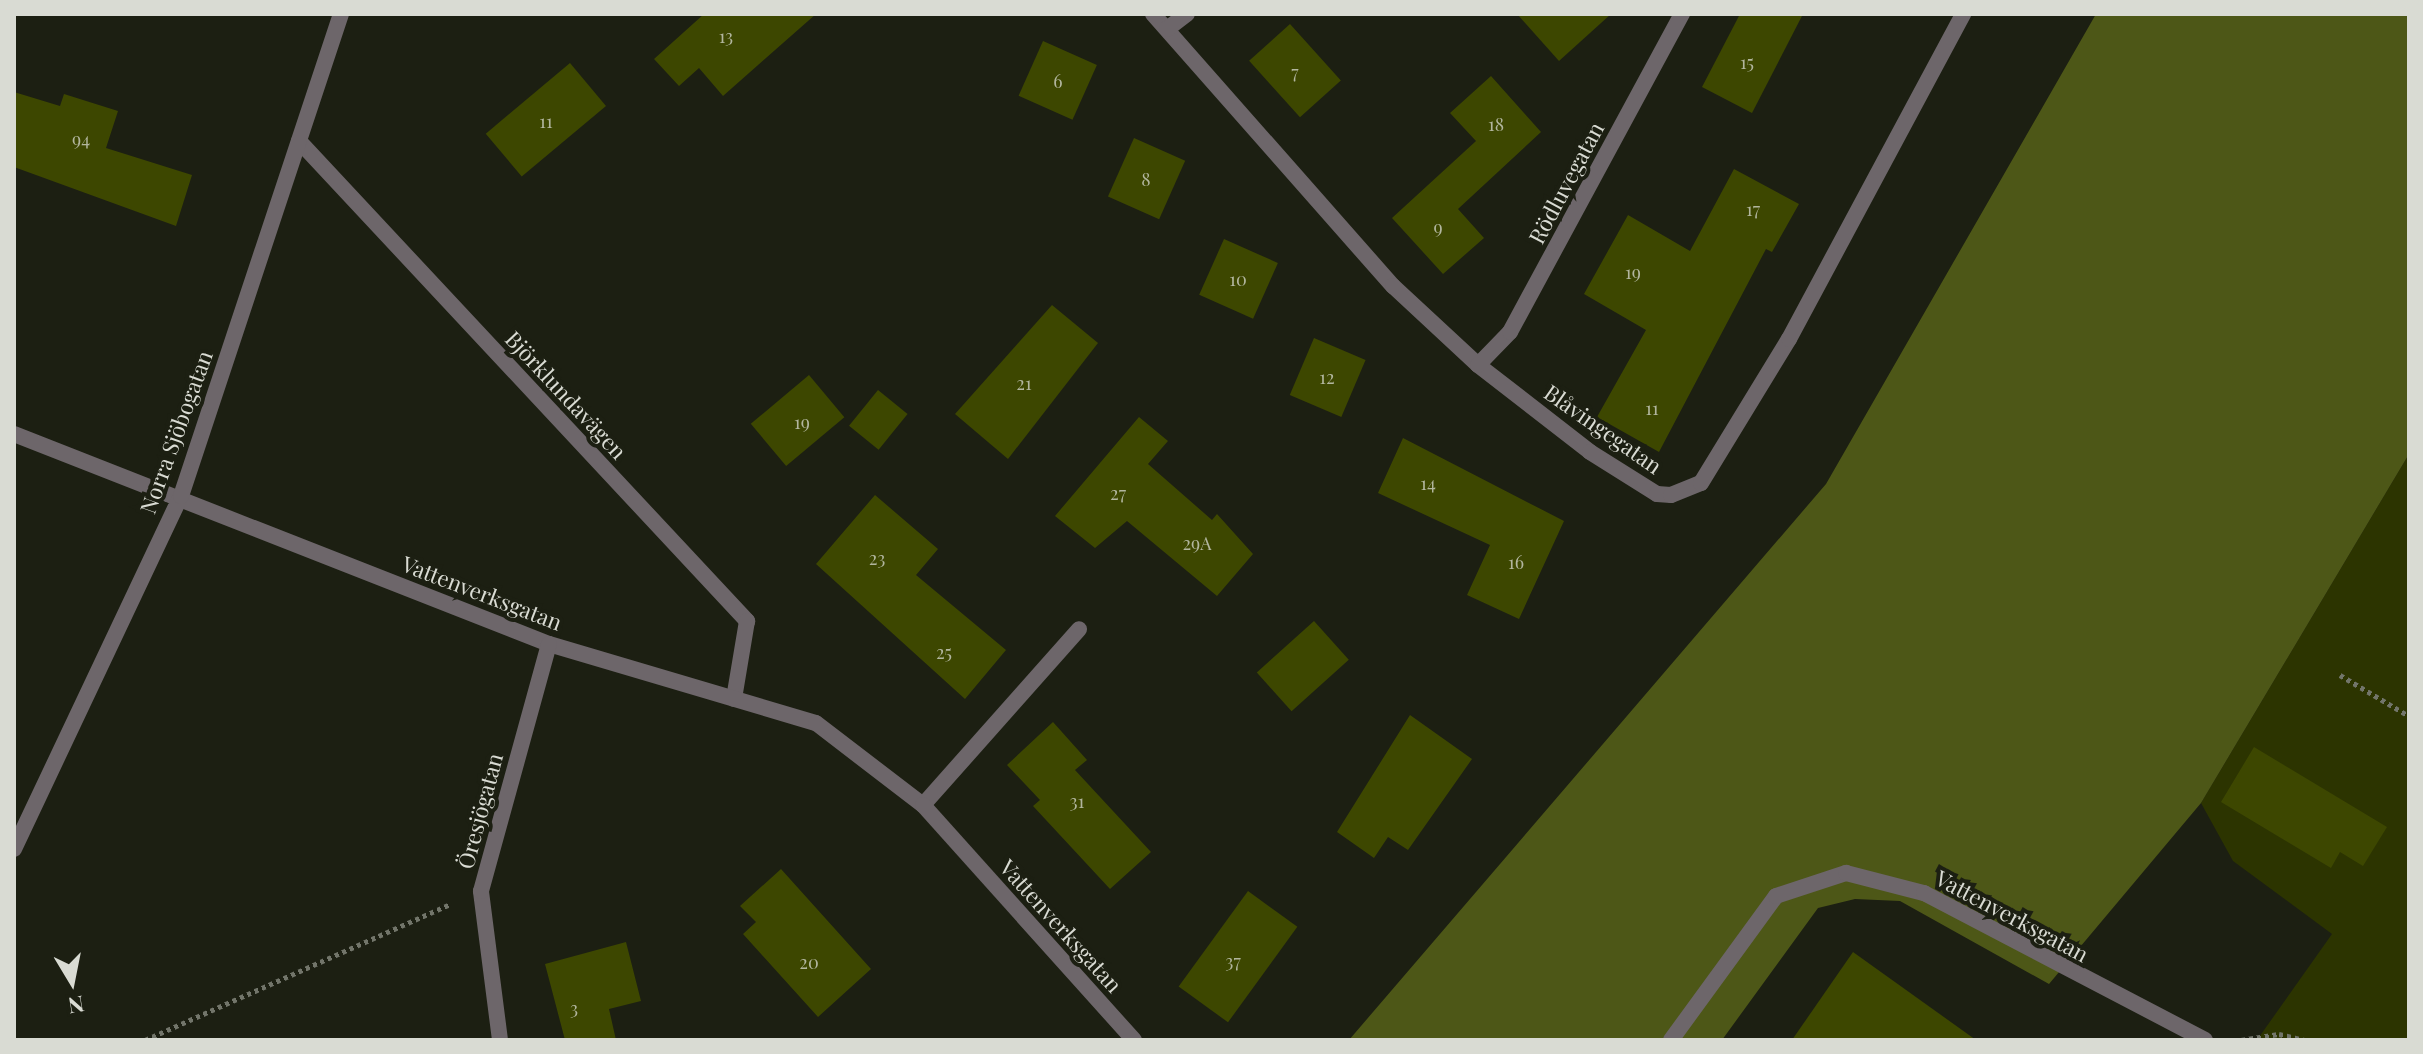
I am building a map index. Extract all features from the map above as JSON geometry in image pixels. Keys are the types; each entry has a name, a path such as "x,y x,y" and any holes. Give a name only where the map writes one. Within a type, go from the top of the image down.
{"street":[{"name":"Norra Sjöbogatan","path":"14,849 181,496 341,14"},
{"name":"Blåvingegatan","path":"1153,14 1393,286 1478,365 1657,494 1687,492 1701,483 1789,339 1963,14"},
{"path":"1167,29 1187,14"},
{"name":"Rödluvegatan","path":"1478,365 1510,332 1682,14"},
{"name":"Björklundavägen","path":"299,141 747,621 734,699"},
{"name":"Vattenverksgatan","path":"14,434 181,496 549,644 816,723 923,805 1134,1040"},
{"path":"923,805 1079,629"},
{"name":"Öresjögatan","path":"500,1040 481,891 549,644"},
{"name":"Vattenverksgatan","path":"1671,1040 1776,896 1846,873 1924,893 2205,1040"}],"path":[{"path":"2340,675 2409,716"},
{"path":"145,1040 481,891"},
{"path":"2241,1040 2279,1034 2305,1040"}],"green space":[{"path":"2096,14 2409,14 2409,454 2201,803 2049,984 1900,901 1855,899 1818,908 1722,1040 1349,1040 1826,484"},
{"path":"2409,454 2409,1040 2257,1040 2332,934 2233,861 2201,803"}],"building":[{"path":"704,14 816,14 723,96 699,68 679,86 654,59"},
{"path":"1517,14 1611,14 1559,61"},
{"path":"1740,14 1803,14 1752,113 1702,87"},
{"path":"1290,24 1341,80 1300,117 1249,61"},
{"path":"1043,41 1097,65 1072,120 1019,96"},
{"path":"570,63 606,106 522,177 486,134"},
{"path":"1491,76 1541,132 1458,209 1484,238 1443,274 1392,218 1476,141 1450,113"},
{"path":"14,92 60,106 64,94 118,111 106,148 192,175 176,226 14,167"},
{"path":"1134,138 1185,161 1159,219 1108,196"},
{"path":"1734,169 1799,204 1772,252 1766,249 1659,452 1597,417 1646,330 1584,294 1628,215 1690,251"},
{"path":"1224,239 1278,263 1253,319 1199,295"},
{"path":"1052,305 1098,343 1008,459 955,414"},
{"path":"1314,338 1366,360 1341,417 1290,395"},
{"path":"809,375 844,417 786,466 751,424"},
{"path":"878,390 908,414 879,450 849,426"},
{"path":"1139,417 1168,441 1148,464 1212,520 1217,514 1253,554 1217,596 1127,521 1095,548 1055,516"},
{"path":"1403,438 1564,521 1519,619 1467,595 1490,545 1378,493"},
{"path":"875,495 938,549 916,575 1006,650 965,699 816,564"},
{"path":"1314,621 1349,660 1292,711 1257,673"},
{"path":"1410,715 1472,759 1408,850 1388,837 1374,858 1337,832"},
{"path":"1053,722 1087,760 1075,770 1151,852 1110,889 1033,806 1040,800 1007,765"},
{"path":"2254,747 2387,827 2363,866 2340,852 2331,868 2221,802"},
{"path":"781,869 871,969 818,1017 743,934 756,922 740,906"},
{"path":"1248,891 1297,927 1228,1022 1179,986"},
{"path":"626,942 641,1001 609,1009 616,1040 565,1040 545,964"},
{"path":"1853,952 1976,1040 1792,1040"}]}
